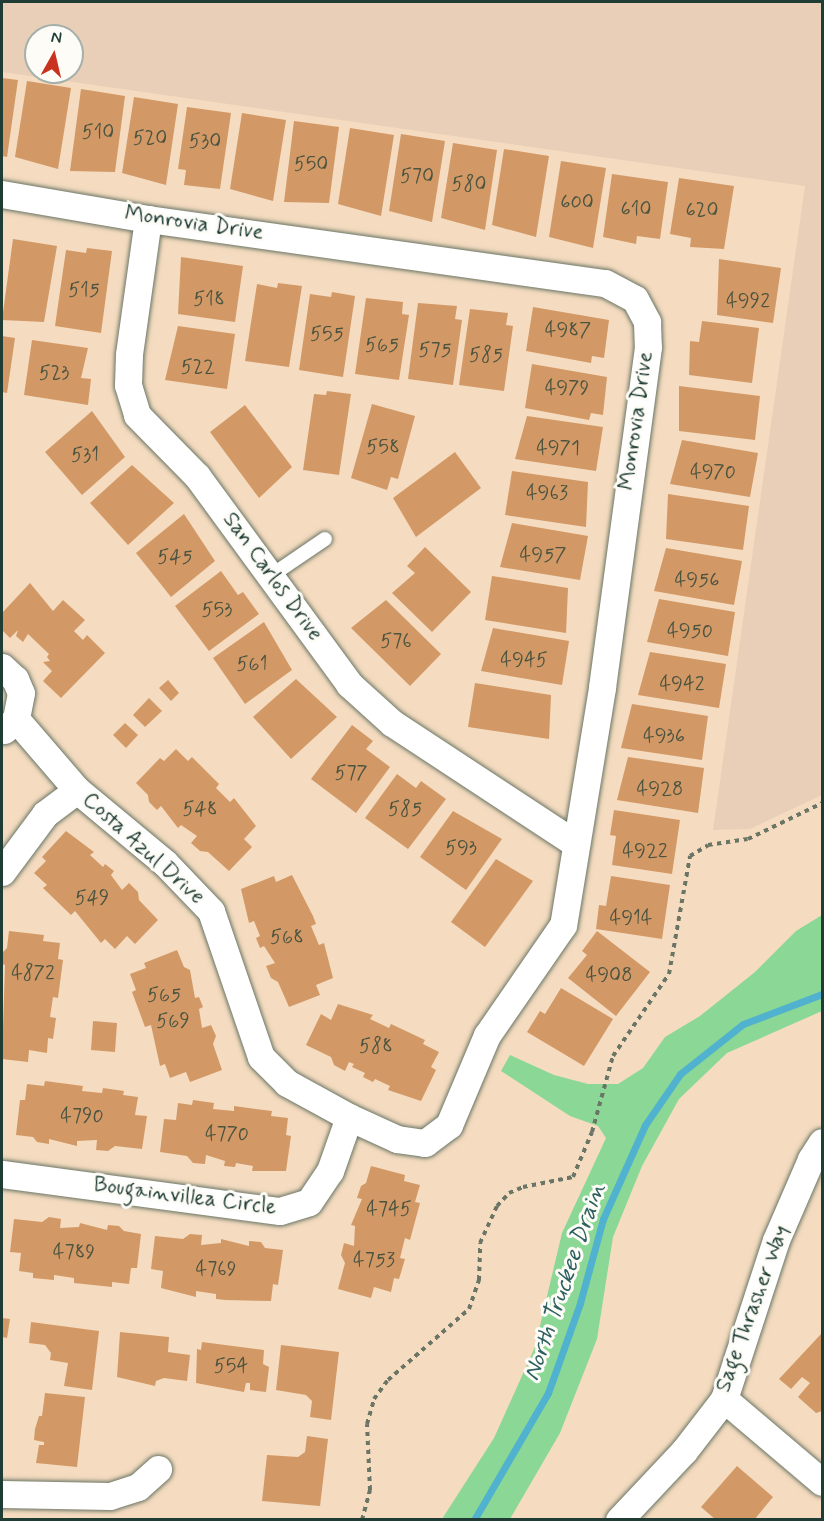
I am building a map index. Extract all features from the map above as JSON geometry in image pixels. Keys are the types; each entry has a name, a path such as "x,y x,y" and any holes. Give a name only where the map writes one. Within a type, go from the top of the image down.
{"street":[{"name":"Monrovia Drive","path":"2,194 148,219 605,283 635,299 647,322 647,356 602,688 563,925 487,1035 449,1125 425,1143"},
{"name":"San Carlos Drive","path":"148,219 129,355 128,385 137,415 197,476 272,575 349,684 384,715 576,844"},
{"path":"2,667 15,679 21,693 9,725"},
{"name":"Costa Azul Drive","path":"9,725 77,790 165,863 211,911 261,1057 287,1083 349,1117 397,1139 425,1143"},
{"path":"2,872 45,814 77,790"},
{"name":"Bougainvillea Circle","path":"2,1174 279,1211 309,1202 330,1171 349,1117"},
{"name":"Sage Thrasher Way","path":"619,1520 684,1452 724,1399 776,1240 811,1159 822,1142"},
{"path":"724,1399 822,1482"},
{"path":"16,1503 110,1496 138,1487 158,1469"}],"lane":[{"path":"272,575 325,539"}],"path":[{"path":"362,1520 370,1490 367,1424 374,1399 388,1380 470,1309 479,1280 480,1244 497,1206 509,1193 523,1187 573,1177 592,1132 613,1056 669,974 690,856 708,845 748,839 822,803"}],"shaded area":[{"path":"2,2 822,2 822,795 750,829 713,830 805,186 84,84 84,24 24,24 24,75 2,72"}],"green space":[{"path":"822,915 822,1011 727,1053 679,1099 642,1166 613,1237 597,1339 560,1433 510,1519 442,1519 494,1438 535,1347 562,1233 606,1138 598,1126 570,1116 501,1071 510,1055 554,1075 588,1084 618,1084 643,1068 665,1037 700,1016 755,972 796,931"}],"building":[{"path":"2,78 18,80 7,157 2,156"},
{"path":"27,84 71,88 58,169 15,157"},
{"path":"81,89 125,96 115,172 70,171"},
{"path":"134,97 178,104 166,185 122,173"},
{"path":"187,107 231,113 220,189 184,185 186,170 178,169"},
{"path":"242,113 286,120 273,201 230,189"},
{"path":"294,121 339,127 329,203 284,202"},
{"path":"350,128 394,135 381,216 338,204"},
{"path":"401,134 445,141 432,222 389,211"},
{"path":"453,143 497,150 485,230 441,218"},
{"path":"504,149 549,156 536,237 492,225"},
{"path":"561,161 606,168 593,248 549,237"},
{"path":"612,174 668,182 660,239 637,236 636,244 603,237"},
{"path":"679,178 734,186 724,249 690,247 691,238 670,234"},
{"path":"13,239 57,246 44,322 2,320"},
{"path":"87,248 112,251 101,333 55,326 66,250 86,253"},
{"path":"181,257 243,266 235,322 178,314"},
{"path":"719,259 781,268 773,323 717,315"},
{"path":"278,283 302,286 289,367 245,361 257,284 277,288"},
{"path":"332,292 355,296 343,377 299,370 310,294 331,297"},
{"path":"366,298 403,302 402,314 409,315 399,380 355,374"},
{"path":"418,303 457,306 455,319 462,320 453,385 408,379"},
{"path":"533,307 609,320 604,358 592,356 591,363 526,351"},
{"path":"470,309 508,313 506,325 513,326 504,391 459,385"},
{"path":"702,321 759,328 752,383 689,375 690,341 699,342"},
{"path":"178,326 235,334 227,389 165,380"},
{"path":"2,336 15,338 7,393 2,392"},
{"path":"32,340 88,348 81,378 91,379 88,405 24,395"},
{"path":"532,364 607,377 603,415 591,413 589,420 525,408"},
{"path":"679,386 760,396 755,440 679,431"},
{"path":"327,391 351,394 339,475 303,470 314,394 326,395"},
{"path":"372,404 415,416 398,479 391,477 387,490 351,478"},
{"path":"245,405 292,467 259,498 210,432"},
{"path":"92,411 125,457 82,495 45,452"},
{"path":"527,416 603,427 596,471 515,459"},
{"path":"682,440 758,453 750,497 670,484"},
{"path":"455,452 481,488 416,537 393,498"},
{"path":"132,465 174,503 128,545 90,503"},
{"path":"512,471 588,482 586,527 505,515"},
{"path":"668,494 749,506 743,550 666,539"},
{"path":"184,514 215,561 171,597 136,553"},
{"path":"512,523 588,536 580,580 500,567"},
{"path":"425,547 471,592 432,632 392,593 415,573 407,566"},
{"path":"666,548 742,561 734,605 654,591"},
{"path":"221,571 238,595 243,592 259,614 209,651 175,606"},
{"path":"492,576 568,588 566,633 485,620"},
{"path":"30,583 53,611 63,600 85,620 74,631 83,640 87,635 105,653 61,698 43,681 52,671 43,662 50,661 47,657 49,654 28,634 23,642 16,636 18,630 10,638 2,630 2,613"},
{"path":"659,599 735,612 728,656 647,642"},
{"path":"386,600 441,654 410,686 351,628"},
{"path":"264,622 292,670 245,704 213,658"},
{"path":"493,628 569,641 562,685 481,671"},
{"path":"650,652 726,664 719,708 638,695"},
{"path":"296,679 337,717 291,759 253,717"},
{"path":"168,680 179,693 171,701 159,688"},
{"path":"475,683 551,695 549,739 468,727"},
{"path":"149,698 162,711 145,727 133,715"},
{"path":"632,704 708,716 702,760 621,748"},
{"path":"125,723 138,735 126,748 113,735"},
{"path":"352,725 373,741 366,749 390,767 356,813 311,779"},
{"path":"176,749 188,761 192,757 219,784 216,788 230,802 234,798 256,826 244,839 252,847 229,871 208,852 200,851 191,843 197,836 181,825 178,828 161,806 157,810 149,802 148,795 136,783 160,758 164,761"},
{"path":"628,757 704,768 698,813 617,800"},
{"path":"397,774 416,788 421,781 446,799 408,849 365,818"},
{"path":"614,810 680,820 672,874 612,865 616,836 610,835"},
{"path":"453,811 502,839 466,890 420,857"},
{"path":"66,831 94,852 90,855 103,867 105,864 114,871 111,875 122,890 129,883 138,892 139,900 158,920 135,944 127,936 115,949 105,939 101,943 75,911 71,915 43,888 47,885 34,873 46,861 42,857"},
{"path":"496,859 533,881 485,947 451,922"},
{"path":"292,875 313,916 316,924 311,926 319,945 324,943 333,978 316,985 320,995 289,1007 278,982 271,978 266,966 275,963 264,946 260,948 256,938 260,936 254,921 249,923 241,889 274,876 276,882"},
{"path":"611,876 670,885 662,939 596,929 599,905 606,906"},
{"path":"9,931 44,935 43,941 60,943 58,959 63,960 58,998 53,997 50,1017 56,1018 53,1039 48,1038 47,1053 29,1050 28,1062 2,1059 5,965 2,964 2,953 7,948"},
{"path":"597,931 650,972 616,1016 568,978 587,955 582,951"},
{"path":"177,950 184,967 190,970 195,998 199,997 203,1007 199,1009 202,1028 211,1025 216,1036 213,1044 222,1070 190,1082 186,1072 170,1078 165,1064 160,1066 151,1025 145,1027 132,992 136,990 130,974 146,968 144,963"},
{"path":"561,988 613,1019 584,1066 527,1032 540,1011 545,1014"},
{"path":"338,1004 373,1015 370,1019 389,1028 391,1024 425,1040 423,1044 439,1052 431,1067 436,1070 421,1101 388,1090 390,1086 375,1079 373,1082 363,1077 365,1073 352,1067 354,1064 349,1062 345,1071 334,1065 331,1057 306,1045 321,1014 331,1020"},
{"path":"93,1021 117,1023 115,1052 91,1050"},
{"path":"45,1081 83,1086 82,1091 102,1093 103,1088 124,1091 123,1095 138,1097 135,1115 147,1116 142,1149 115,1146 108,1151 96,1150 97,1140 77,1141 77,1146 49,1139 49,1144 37,1142 33,1137 16,1135 20,1100 25,1100 27,1084 44,1086"},
{"path":"193,1100 214,1103 213,1109 234,1111 234,1106 272,1111 271,1116 288,1118 286,1135 291,1136 286,1171 252,1171 253,1166 236,1163 235,1167 224,1166 225,1161 206,1155 205,1164 193,1163 187,1156 160,1152 164,1119 176,1120 178,1103 192,1105"},
{"path":"371,1166 405,1175 404,1181 420,1185 415,1202 420,1203 410,1240 405,1238 400,1258 405,1259 399,1279 394,1278 391,1292 374,1287 371,1298 338,1289 345,1263 341,1255 344,1243 354,1246 355,1226 351,1225 362,1199 357,1198 361,1186 366,1183"},
{"path":"49,1217 61,1219 60,1228 79,1227 80,1223 107,1230 108,1225 119,1226 124,1231 141,1234 137,1268 131,1268 129,1284 112,1282 112,1287 74,1283 74,1278 54,1275 54,1280 33,1278 33,1273 19,1271 21,1253 10,1252 14,1219 42,1222"},
{"path":"190,1234 202,1235 201,1245 221,1243 221,1239 249,1246 249,1241 261,1242 265,1248 283,1250 278,1285 273,1284 271,1301 216,1299 216,1294 196,1291 196,1297 161,1288 163,1271 151,1269 155,1236 183,1239"},
{"path":"2,1318 10,1319 7,1338 2,1337"},
{"path":"31,1322 99,1331 92,1390 64,1386 68,1363 50,1360 51,1353 45,1345 29,1343"},
{"path":"120,1332 169,1337 168,1352 190,1355 187,1381 164,1378 156,1381 155,1386 117,1377"},
{"path":"822,1333 822,1411 816,1413 798,1397 810,1383 802,1377 791,1389 779,1379"},
{"path":"202,1342 264,1350 263,1364 269,1367 266,1392 250,1390 250,1383 246,1383 244,1392 196,1383 197,1349 201,1350"},
{"path":"281,1345 339,1352 331,1420 310,1417 312,1401 306,1395 276,1390"},
{"path":"45,1393 85,1397 77,1467 36,1463 39,1445 44,1445 44,1442 34,1440 39,1416 42,1416"},
{"path":"307,1436 328,1439 320,1506 262,1501 267,1455 298,1457 305,1452"},
{"path":"737,1466 773,1497 754,1520 716,1520 701,1507"}],"waterway":[{"name":"North Truckee Drain","path":"474,1520 548,1393 580,1303 603,1219 645,1125 680,1074 743,1024 822,994"}]}
